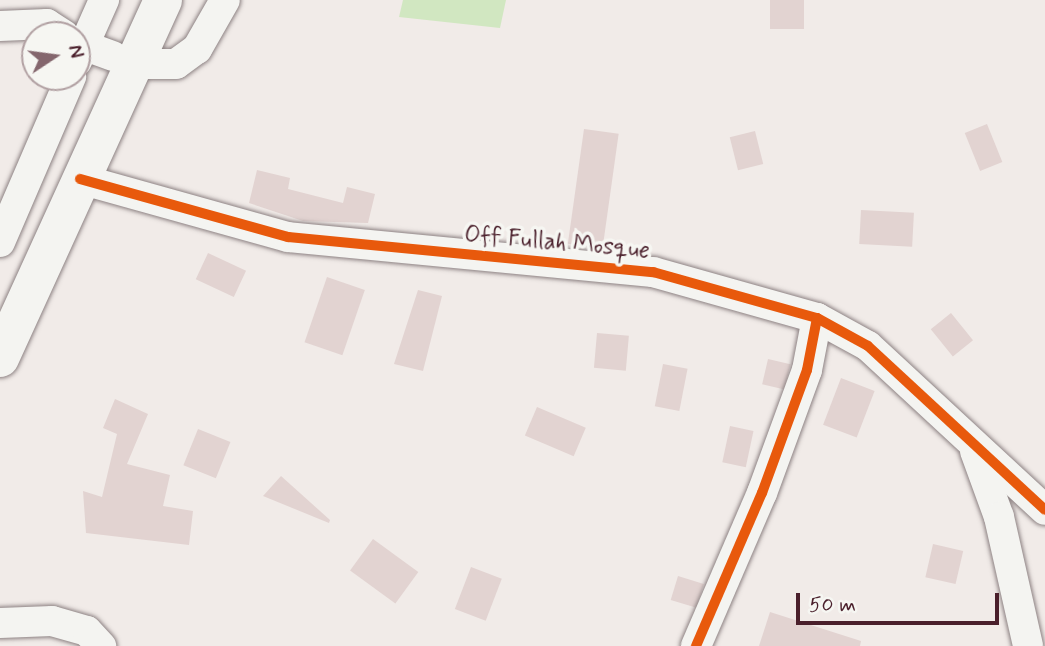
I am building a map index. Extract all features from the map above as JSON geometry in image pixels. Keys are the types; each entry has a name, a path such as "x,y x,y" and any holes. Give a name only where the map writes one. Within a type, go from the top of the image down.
{"highway":[{"path":"91,51 139,0"},
{"path":"91,51 163,0"},
{"path":"0,300 76,91"},
{"path":"0,358 80,179 88,91"}],"street":[{"path":"104,0 91,51 176,64 197,49 225,0"},
{"path":"0,26 21,25"},
{"path":"0,242 65,91"},
{"name":"Off Fullah Mosque","path":"80,179 288,237 653,272 817,318 868,346 1045,510"},
{"path":"696,646 762,493 807,370 817,318"},
{"name":"Off Fullah Mosque","path":"971,443 999,517 1027,646"},
{"path":"0,623 52,621 87,631 101,646"}],"green space":[{"path":"403,0 506,0 500,28 399,17"}],"building":[{"path":"770,0 804,0 804,29 770,29"},
{"path":"987,124 1002,162 980,171 965,133"},
{"path":"584,129 619,134 603,249 568,244"},
{"path":"755,131 763,164 738,170 730,137"},
{"path":"257,170 290,178 288,189 343,203 347,187 375,194 368,223 303,221 249,203"},
{"path":"861,210 914,213 912,247 859,244"},
{"path":"208,253 246,271 234,297 196,279"},
{"path":"327,277 365,290 342,355 305,342"},
{"path":"418,290 442,296 423,371 394,364"},
{"path":"951,313 973,340 953,357 931,329"},
{"path":"597,333 629,336 626,371 594,368"},
{"path":"768,359 790,364 785,390 762,384"},
{"path":"663,364 688,369 679,411 655,406"},
{"path":"841,378 875,391 857,438 823,425"},
{"path":"115,399 148,414 127,464 170,475 163,506 193,511 189,545 86,533 83,491 102,497 117,434 103,428"},
{"path":"537,407 586,428 574,456 525,436"},
{"path":"730,426 753,431 746,467 722,462"},
{"path":"198,429 230,442 216,478 183,465"},
{"path":"281,476 330,520 329,523 263,496"},
{"path":"373,539 418,572 395,603 350,571"},
{"path":"933,544 963,551 956,584 925,577"},
{"path":"471,567 502,579 486,621 455,609"},
{"path":"678,576 704,584 697,608 671,600"},
{"path":"770,612 861,641 860,646 759,646"}],"cycle path":[{"path":"80,179 288,237 653,272 817,318 868,346 1045,510"},
{"path":"696,646 762,493 807,370 817,318"}]}
